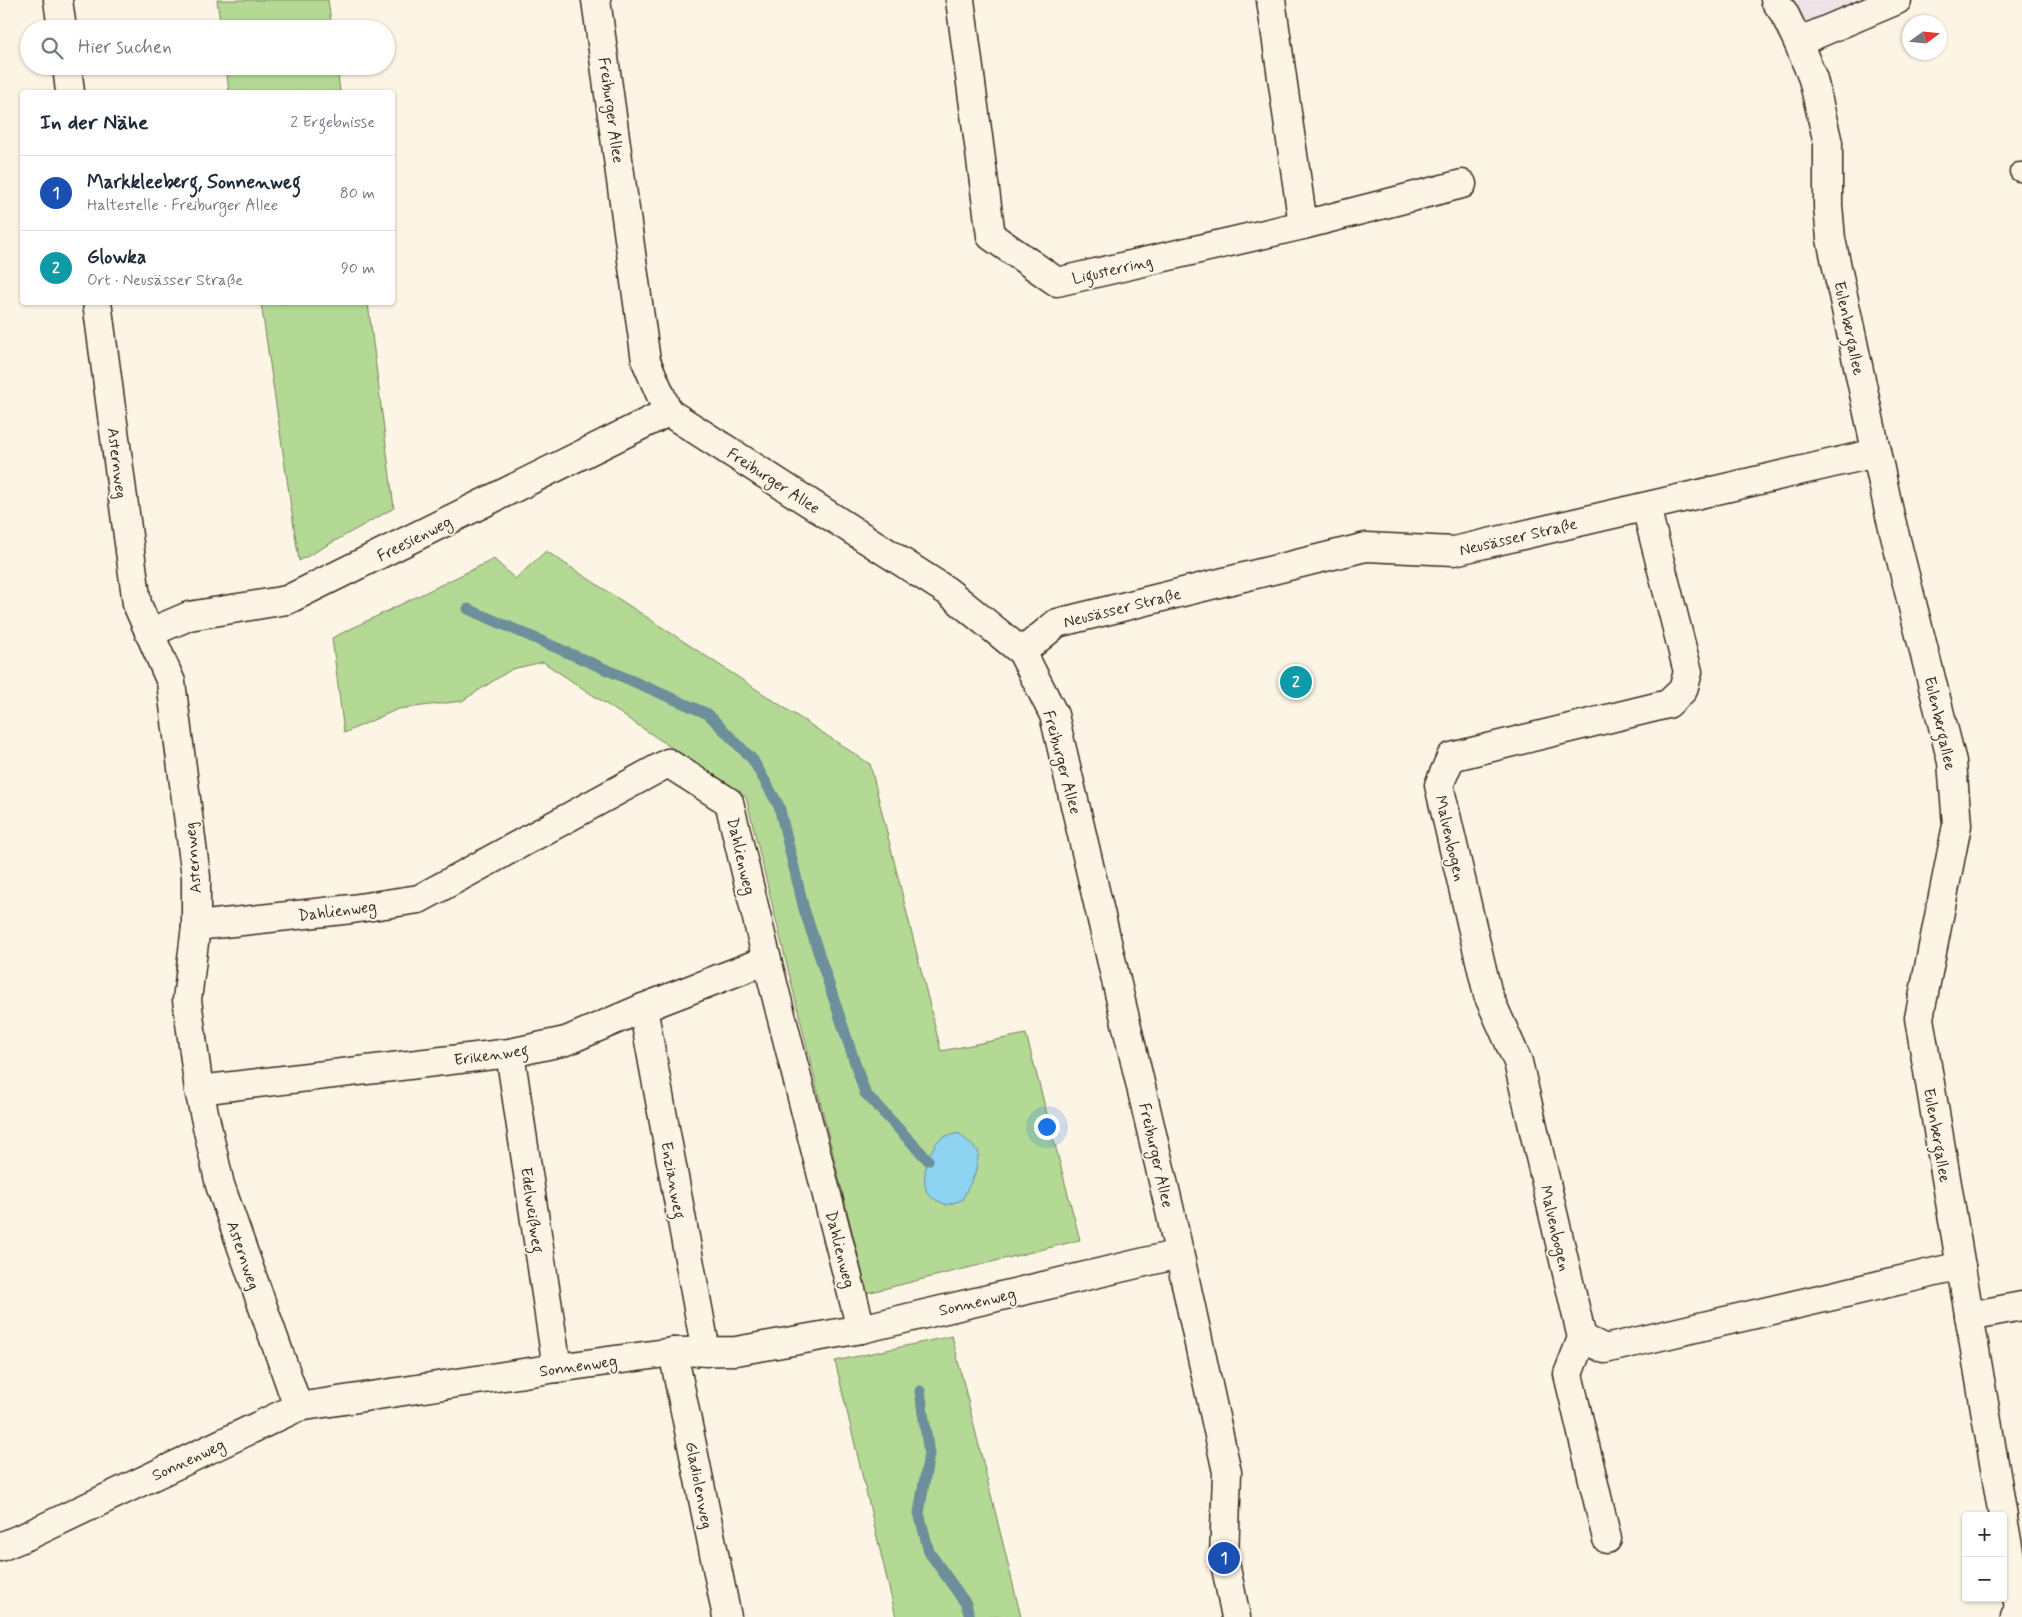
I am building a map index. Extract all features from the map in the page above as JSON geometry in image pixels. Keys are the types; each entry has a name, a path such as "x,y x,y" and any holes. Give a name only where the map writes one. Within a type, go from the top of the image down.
{"street":[{"path":"58,0 61,20"},
{"name":"Freiburger Allee","path":"596,0 646,362 668,412 947,591 1022,652 1054,715 1179,1254 1227,1472 1224,1558 1236,1617"},
{"name":"Ligusterring","path":"960,0 991,236 1057,282 1303,225 1462,184"},
{"path":"1271,0 1303,225"},
{"name":"Eulenbergallee","path":"1775,0 1784,13 1798,42 1813,79 1828,143 1828,206 1831,239 1876,453 1952,762 1957,825 1918,1018 2002,1512"},
{"path":"1798,42 1897,0"},
{"path":"67,75 70,90"},
{"name":"Asternweg","path":"97,305 137,604 171,682 196,877 196,926 187,1000 199,1090 220,1185 298,1407"},
{"name":"Freesienweg","path":"149,633 189,616 287,600 668,412"},
{"name":"Neusässer Straße","path":"1022,652 1057,623 1366,547 1454,551 1876,453"},
{"name":"Malvenbogen","path":"1582,1338 1518,1062 1488,995 1438,785 1451,758 1668,704 1683,690 1688,672 1646,507"},
{"name":"Dahlienweg","path":"196,926 419,900 668,763 730,802 767,960 861,1329"},
{"name":"Erikenweg","path":"199,1090 510,1053 566,1041 643,1008 767,960"},
{"name":"Enzianweg","path":"643,1008 706,1352"},
{"name":"Edelweißweg","path":"510,1053 557,1368"},
{"name":"Sonnenweg","path":"0,1546 29,1535 298,1407 673,1352 736,1351 861,1329 1179,1254"},
{"path":"1607,1539 1568,1374 1582,1338 1605,1349 1961,1266"},
{"path":"1969,1316 2022,1306"},
{"name":"Gladiolenweg","path":"673,1352 726,1617"},
{"name":"Eulenbergallee","path":"2007,1540 2019,1608 2016,1617"}],"shaded area":[{"path":"1775,0 1897,0 1798,42"}],"green space":[{"path":"217,0 328,0 331,20 220,20"},
{"path":"227,75 338,75 340,90 229,90"},
{"path":"261,305 368,305 394,508 299,561"},
{"path":"546,551 870,764 941,1051 1026,1034 1080,1240 867,1293 746,797 543,662 512,669 462,701 398,709 344,733 332,638 494,559 515,579"},
{"path":"952,1336 1021,1617 896,1617 835,1361"}],"water":[{"path":"959,1133 979,1152 975,1174 962,1200 947,1205 933,1198 927,1192 925,1170 930,1154 938,1141 943,1137"}],"waterway":[{"path":"468,609 708,714 753,760 779,806 804,909 865,1093 928,1160"},
{"path":"920,1391 929,1454 919,1513 929,1552 966,1604 970,1617"}],"place":[{"name":"Glowka","path":"1296,682"},
{"name":"Markkleeberg, Sonnenweg","path":"1224,1558"}]}
